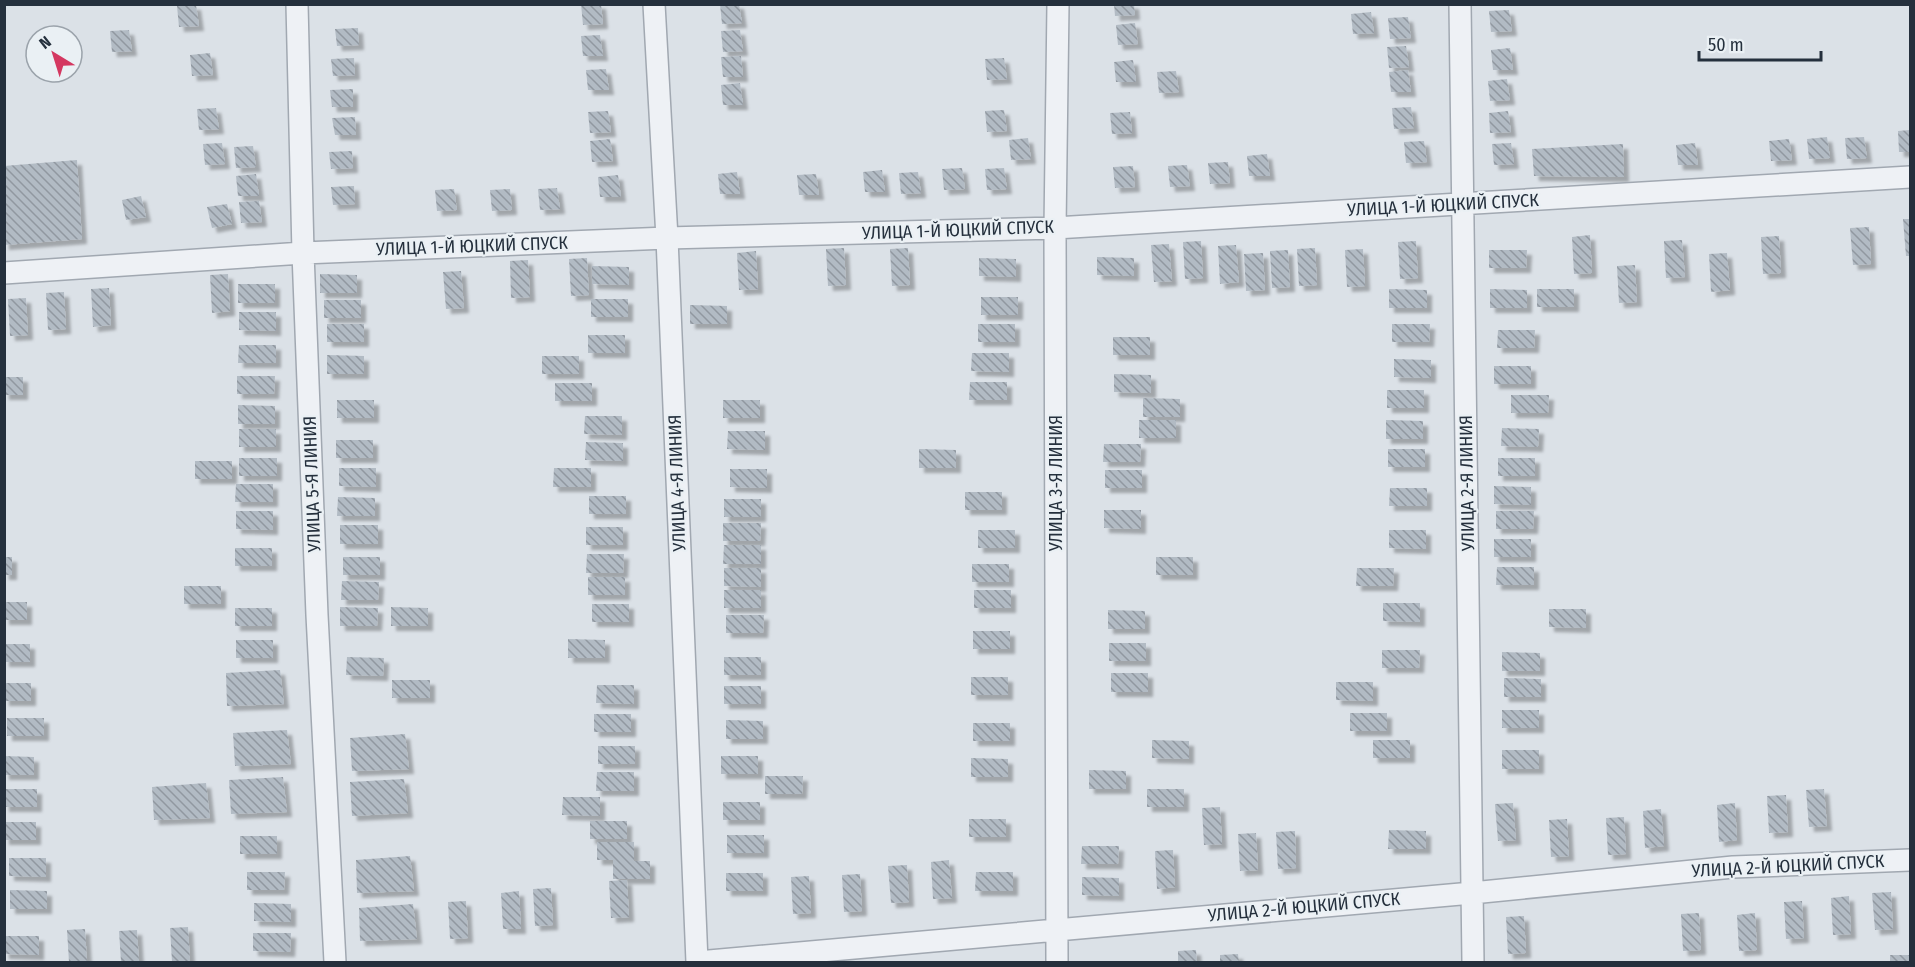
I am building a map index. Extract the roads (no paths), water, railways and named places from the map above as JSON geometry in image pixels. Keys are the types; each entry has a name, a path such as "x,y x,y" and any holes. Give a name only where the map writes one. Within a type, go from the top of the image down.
{"street":[{"name":"УЛИЦА 5-Я ЛИНИЯ","path":"297,4 303,253 317,615 335,963"},
{"name":"УЛИЦА 4-Я ЛИНИЯ","path":"654,4 667,238 697,963"},
{"name":"УЛИЦА 3-Я ЛИНИЯ","path":"1057,963 1055,228 1058,4"},
{"name":"УЛИЦА 2-Я ЛИНИЯ","path":"1460,4 1473,963"},
{"name":"УЛИЦА 1-Й ЮЦКИЙ СПУСК","path":"4,273 303,253 667,238 1055,228 1911,177"},
{"name":"УЛИЦА 2-Й ЮЦКИЙ СПУСК","path":"697,963 1733,867 1911,860"}]}
